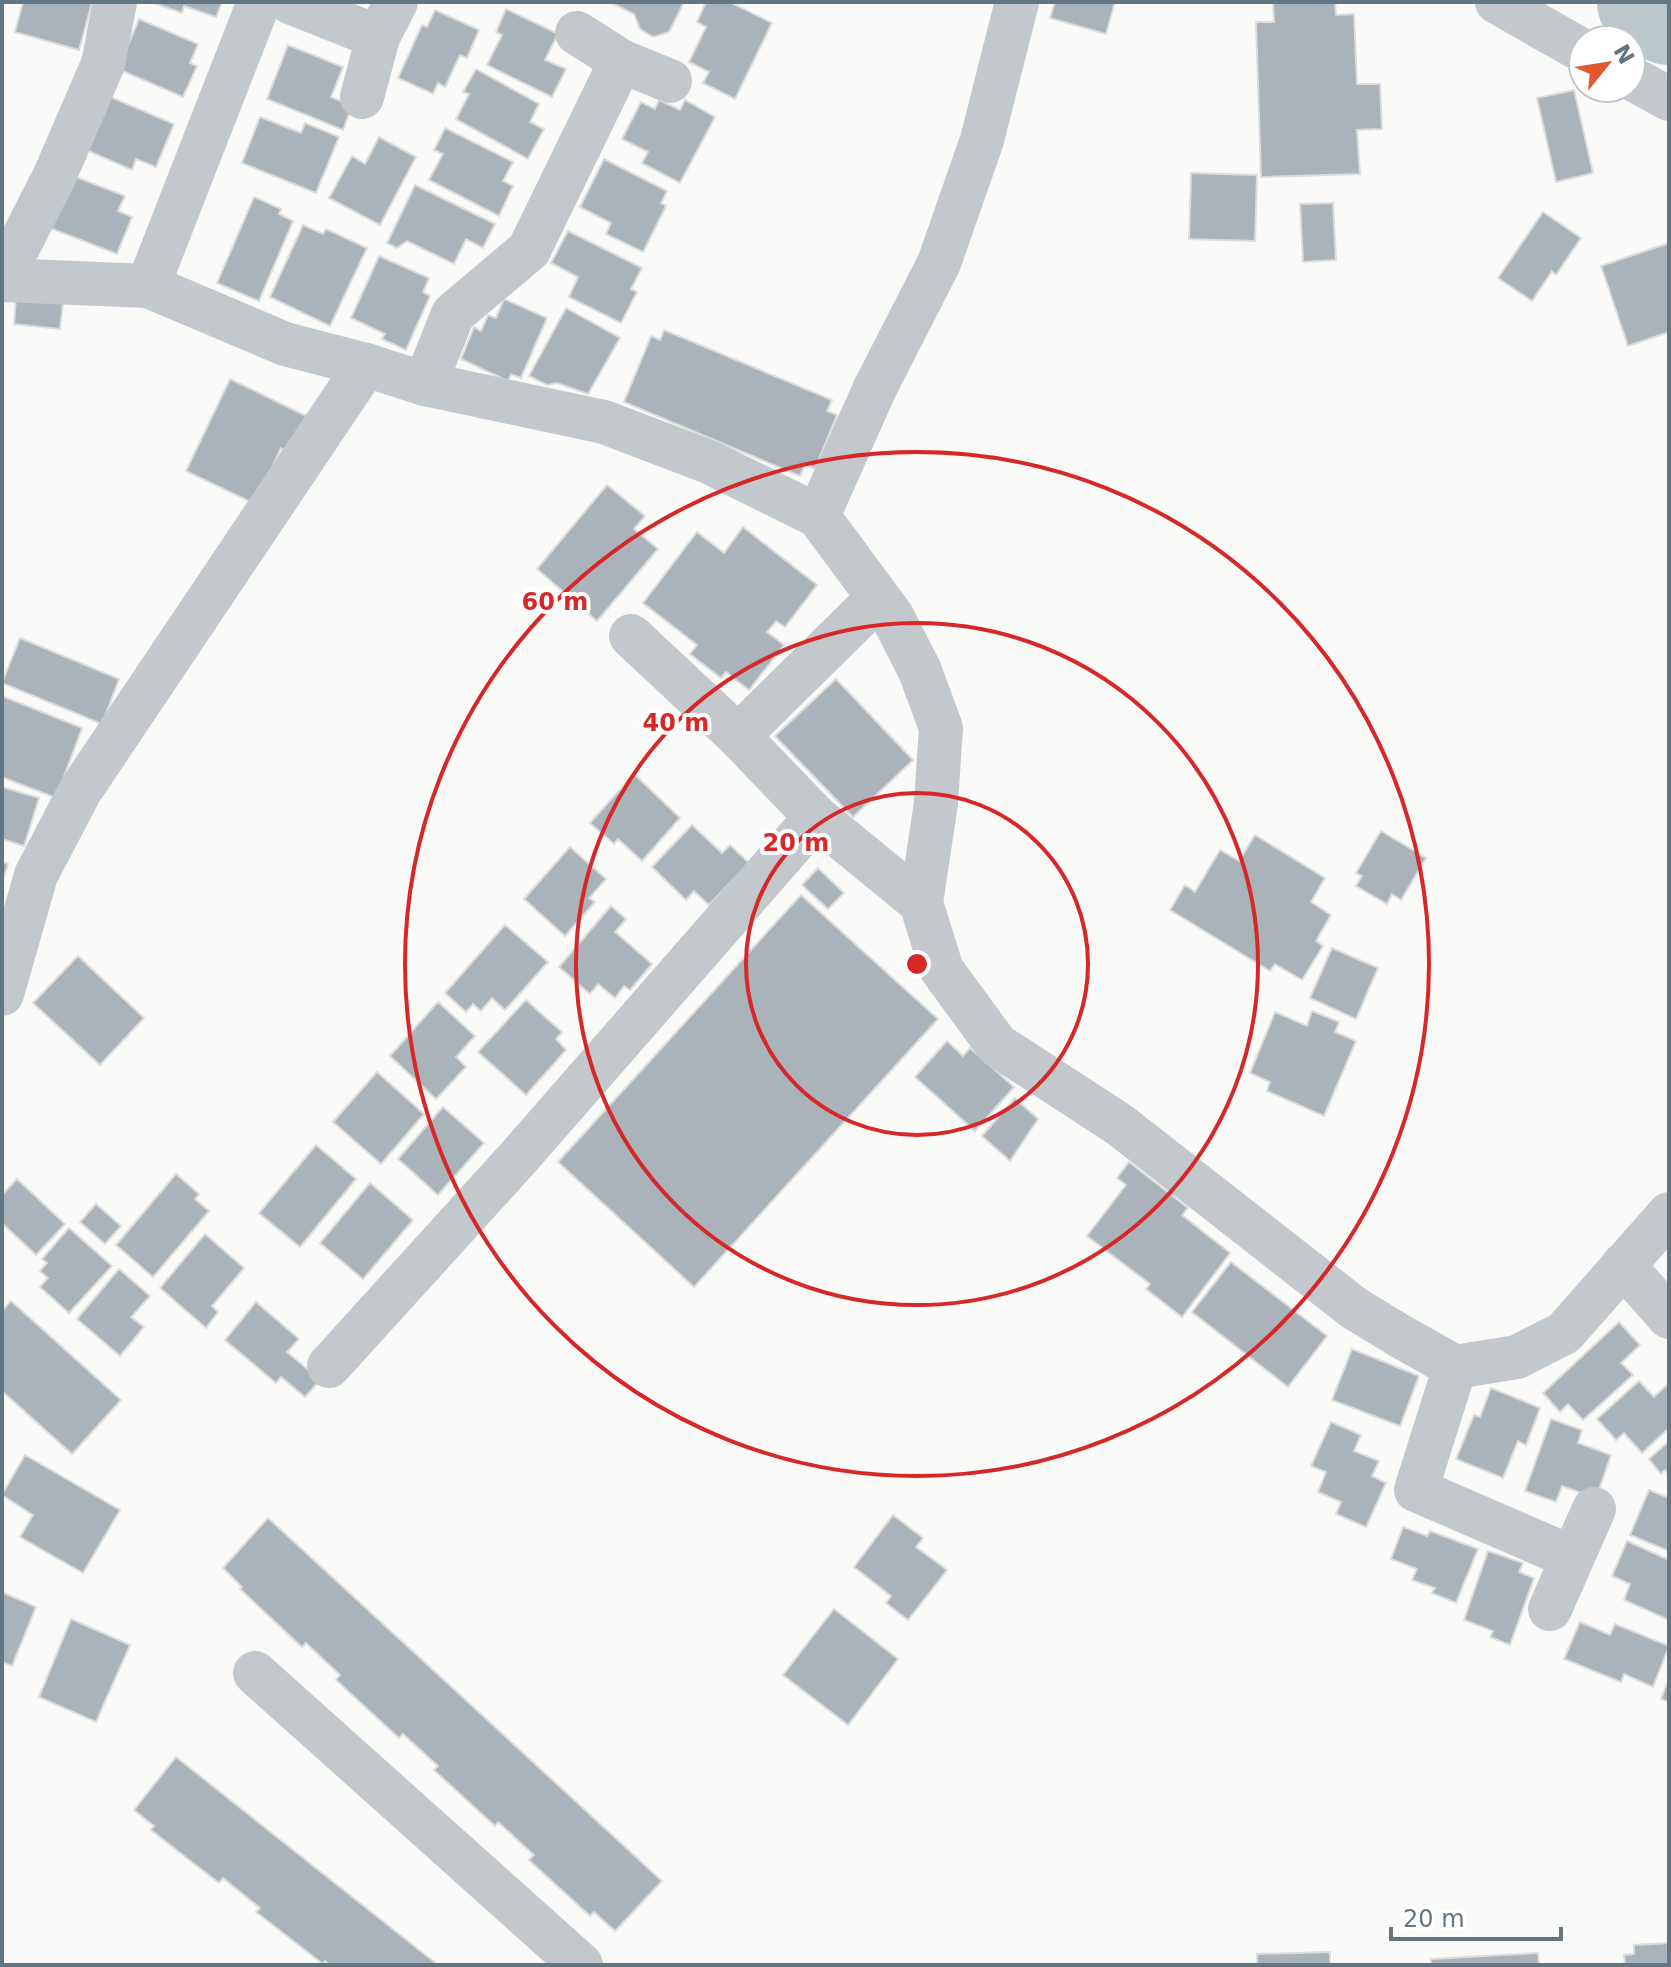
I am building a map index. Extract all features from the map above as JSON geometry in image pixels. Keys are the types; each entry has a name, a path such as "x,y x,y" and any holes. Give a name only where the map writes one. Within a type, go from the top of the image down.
{"street":[{"path":"115,2 103,64 55,175 2,279 148,286 285,344 425,384 604,422 709,462 800,504 818,516 878,598 920,671 941,728 936,803 921,903 942,970 997,1045 1120,1125 1354,1308 1455,1367 1517,1357 1564,1333 1669,1214"},
{"path":"148,286 259,2"},
{"path":"290,2 387,19 362,97"},
{"path":"818,516 875,388 939,263 982,140 1017,2"},
{"path":"1497,2 1567,42"},
{"path":"577,33 621,61 670,81"},
{"path":"425,384 453,314 529,250 621,61"},
{"path":"1647,87 1669,99"},
{"path":"2,994 36,875 80,791 366,365"},
{"path":"738,736 878,598"},
{"path":"631,636 738,736 816,817 921,903"},
{"path":"329,1366 518,1158 816,817"},
{"path":"1623,1265 1669,1317"},
{"path":"1455,1367 1416,1490 1571,1557"},
{"path":"1550,1609 1594,1509"},
{"path":"255,1673 581,1965"}],"building":[{"path":"23,2 92,2 79,50 15,32"},
{"path":"151,2 222,2 216,17 184,6 182,13"},
{"path":"610,2 684,2 669,32 653,37 640,29 634,14"},
{"path":"706,2 730,2 772,23 735,99 703,83 709,72 689,62 706,27 697,22"},
{"path":"1055,2 1115,2 1106,34 1050,18"},
{"path":"1273,2 1335,2 1336,15 1354,14 1357,84 1380,84 1382,129 1357,130 1360,174 1261,177 1256,22 1274,22"},
{"path":"506,9 558,34 545,60 566,69 552,97 487,65 502,35 496,32"},
{"path":"435,10 479,30 467,58 460,55 445,87 438,83 433,94 398,78 422,25 427,27"},
{"path":"139,19 198,44 190,63 197,66 183,97 118,69"},
{"path":"288,45 343,67 331,97 352,106 343,130 267,99"},
{"path":"476,69 539,104 530,122 544,129 528,159 456,119 469,94 463,92"},
{"path":"1567,92 1567,104 1577,104 1593,173 1556,182 1537,98"},
{"path":"106,95 174,124 156,167 136,159 132,170 84,149"},
{"path":"659,100 680,110 685,100 715,117 680,183 642,163 648,152 622,139 641,102 655,109"},
{"path":"260,117 301,133 305,123 339,137 316,193 242,163"},
{"path":"445,128 513,162 503,181 513,186 499,216 429,180 443,154 434,150"},
{"path":"379,137 416,157 380,225 329,198 352,156 365,164"},
{"path":"604,159 667,191 661,203 666,206 643,252 606,234 611,223 580,207"},
{"path":"1191,173 1257,175 1255,241 1189,239"},
{"path":"71,175 125,196 118,211 132,217 117,254 50,228"},
{"path":"415,185 495,224 483,248 466,239 454,264 407,241 397,248 387,243"},
{"path":"254,197 281,209 279,214 293,221 259,301 217,283"},
{"path":"1333,203 1336,260 1303,262 1300,204"},
{"path":"1543,212 1581,238 1556,275 1552,271 1532,301 1498,278"},
{"path":"303,225 323,234 326,229 367,248 330,326 270,297"},
{"path":"568,231 642,268 631,289 637,292 621,323 569,297 578,277 551,263"},
{"path":"1669,243 1669,332 1628,346 1601,266"},
{"path":"379,256 429,278 423,292 430,296 406,350 382,339 385,334 351,318"},
{"path":"16,298 63,303 60,329 14,324"},
{"path":"504,299 547,318 521,378 511,374 508,381 461,359 474,327 481,331 488,315 496,318"},
{"path":"566,308 620,338 588,394 557,383 547,385 529,376"},
{"path":"664,330 832,400 827,411 837,415 815,469 805,464 800,476 624,402 651,336 660,340"},
{"path":"230,379 312,419 295,455 281,448 255,504 186,471"},
{"path":"607,485 645,516 634,529 658,549 597,621 537,569"},
{"path":"743,527 817,585 785,627 776,621 767,632 784,645 749,690 726,672 721,678 690,654 697,645 643,603 697,532 724,553"},
{"path":"20,638 119,679 102,724 2,683"},
{"path":"836,679 913,760 853,817 775,736"},
{"path":"2,696 82,728 56,798 2,777"},
{"path":"634,774 680,818 642,861 618,839 614,844 590,823"},
{"path":"2,787 39,798 24,846 2,839"},
{"path":"692,825 722,853 730,845 749,863 709,905 694,891 686,900 652,867"},
{"path":"1381,831 1426,858 1401,900 1392,894 1387,904 1356,886 1362,876 1356,873"},
{"path":"1255,835 1325,878 1311,902 1331,915 1316,941 1323,946 1302,980 1275,964 1270,971 1170,910 1185,885 1195,892 1220,850 1239,861"},
{"path":"570,847 606,879 589,898 595,902 565,936 524,899"},
{"path":"2,862 8,864 2,884"},
{"path":"818,868 844,893 828,909 802,885"},
{"path":"801,895 938,1019 694,1287 558,1162"},
{"path":"611,906 626,919 615,932 652,964 630,990 624,986 615,998 598,984 590,994 559,967"},
{"path":"505,925 548,962 505,1010 492,998 481,1011 473,1004 466,1012 445,993"},
{"path":"1332,948 1378,968 1356,1019 1310,998"},
{"path":"78,956 144,1018 100,1065 33,1003"},
{"path":"526,1000 562,1032 556,1039 566,1050 526,1095 478,1052"},
{"path":"438,1002 475,1036 456,1057 466,1067 436,1099 390,1056"},
{"path":"1312,1011 1339,1022 1335,1032 1356,1041 1324,1116 1267,1091 1270,1082 1250,1073 1275,1012 1307,1026"},
{"path":"947,1041 963,1056 970,1048 1014,1087 975,1131 915,1077"},
{"path":"377,1072 424,1114 381,1164 333,1122"},
{"path":"1015,1098 1038,1119 1010,1161 982,1136"},
{"path":"443,1107 484,1143 438,1195 398,1159"},
{"path":"316,1145 356,1179 300,1247 259,1213"},
{"path":"1129,1162 1188,1208 1182,1215 1230,1253 1182,1317 1146,1289 1150,1284 1087,1236 1126,1185 1117,1178"},
{"path":"176,1174 199,1194 195,1199 209,1211 153,1277 116,1245"},
{"path":"17,1179 65,1224 36,1255 2,1223 2,1195"},
{"path":"370,1183 413,1220 363,1279 320,1243"},
{"path":"96,1204 121,1226 105,1244 80,1222"},
{"path":"69,1228 112,1266 69,1313 40,1287 48,1278 40,1271 47,1263 42,1259"},
{"path":"205,1234 244,1268 212,1306 218,1312 206,1328 160,1288"},
{"path":"1231,1262 1327,1336 1288,1387 1192,1312"},
{"path":"119,1269 150,1296 131,1317 144,1327 120,1356 77,1319"},
{"path":"11,1301 121,1400 72,1454 2,1391 2,1311"},
{"path":"256,1302 299,1339 287,1352 320,1380 305,1397 281,1377 276,1383 225,1340"},
{"path":"1619,1322 1640,1345 1621,1363 1633,1375 1583,1420 1568,1404 1560,1412 1543,1393"},
{"path":"1352,1349 1419,1376 1400,1426 1332,1400"},
{"path":"1639,1381 1654,1397 1669,1383 1669,1428 1642,1453 1624,1433 1616,1440 1597,1419"},
{"path":"1491,1388 1540,1408 1526,1445 1518,1441 1503,1478 1456,1459 1474,1415 1480,1417"},
{"path":"1551,1419 1582,1430 1578,1443 1611,1455 1596,1498 1562,1486 1556,1502 1525,1491"},
{"path":"1331,1422 1361,1435 1354,1451 1379,1461 1372,1476 1386,1483 1366,1527 1336,1514 1341,1502 1318,1492 1326,1472 1311,1466"},
{"path":"1669,1441 1669,1475 1665,1470 1661,1474 1649,1459"},
{"path":"25,1455 120,1510 83,1573 20,1537 33,1515 2,1495"},
{"path":"1649,1490 1669,1498 1669,1551 1630,1535"},
{"path":"893,1515 923,1538 916,1547 947,1570 908,1620 886,1603 891,1596 854,1567"},
{"path":"268,1518 662,1881 615,1931 594,1912 590,1916 529,1860 534,1855 498,1822 495,1826 434,1770 438,1766 403,1734 399,1738 336,1680 340,1675 306,1643 302,1647 240,1589 242,1587 223,1568"},
{"path":"1403,1527 1427,1536 1430,1531 1478,1549 1456,1603 1432,1593 1435,1588 1412,1580 1417,1569 1391,1559"},
{"path":"1627,1541 1669,1560 1669,1620 1624,1600 1630,1584 1612,1576"},
{"path":"1488,1551 1523,1563 1519,1572 1534,1578 1510,1645 1490,1637 1493,1631 1464,1620"},
{"path":"2,1592 36,1607 12,1666 2,1662"},
{"path":"834,1609 898,1659 848,1725 783,1675"},
{"path":"71,1619 130,1645 96,1722 39,1697"},
{"path":"1580,1622 1610,1635 1615,1624 1669,1646 1653,1687 1624,1674 1621,1682 1564,1659"},
{"path":"1669,1678 1669,1702 1661,1699"},
{"path":"176,1757 438,1965 330,1965 325,1961 323,1964 256,1912 260,1908 223,1878 219,1883 151,1830 154,1826 134,1810"},
{"path":"1669,1943 1669,1965 1625,1965 1624,1955 1634,1954 1634,1945"},
{"path":"1330,1952 1330,1965 1257,1965 1257,1954"},
{"path":"1538,1953 1539,1965 1431,1965 1431,1959"}],"waterway":[{"path":"1648,2 1669,14"}]}
